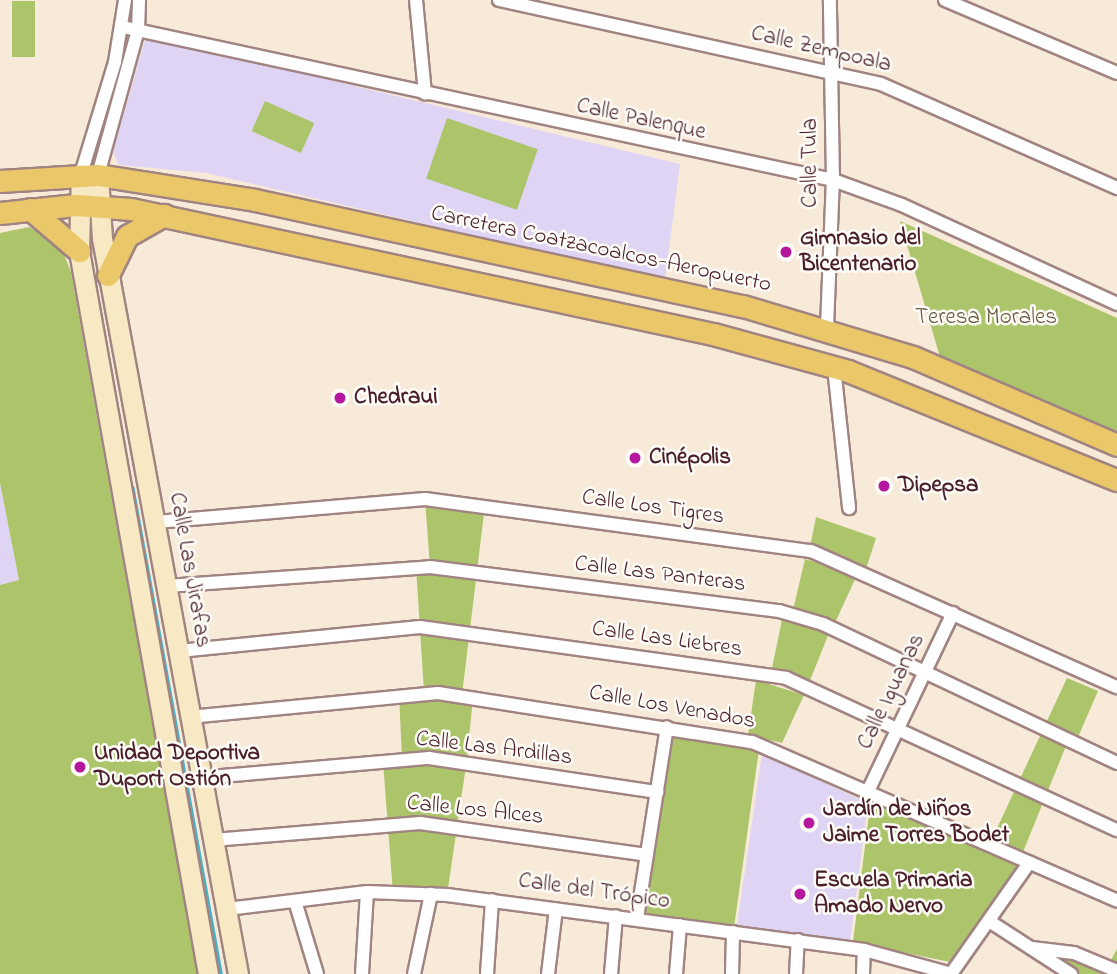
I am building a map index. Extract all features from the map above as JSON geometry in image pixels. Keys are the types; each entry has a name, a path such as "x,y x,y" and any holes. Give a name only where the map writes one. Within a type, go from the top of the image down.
{"main road":[{"name":"Carretera Coatzacoalcos-Aeropuerto","path":"0,181 89,174 255,200 827,327 1111,443"},
{"name":"Calle Las Jirafas","path":"89,174 79,251 208,974"},
{"name":"Calle Las Jirafas","path":"87,205 108,275 156,522 199,778 238,974"},
{"path":"0,212 87,205 163,215 642,318 834,367 1117,480"},
{"path":"30,209 79,251"},
{"path":"108,275 127,236 163,215"},
{"path":"264,235 274,223 287,221 413,236"},
{"path":"642,318 641,302 658,289"},
{"path":"1091,469 1111,443"},
{"path":"120,473 145,468"}],"street":[{"path":"89,174 123,27 125,0"},
{"path":"89,174 138,30 139,0"},
{"path":"416,0 425,94"},
{"name":"Calle Zempoala","path":"499,0 831,73 914,94 1117,188"},
{"name":"Calle Tula","path":"827,327 833,180 830,0"},
{"path":"945,0 1117,74"},
{"name":"Calle Palenque","path":"123,27 833,180 902,205 1117,304"},
{"path":"834,367 849,508"},
{"name":"Calle Los Tigres","path":"156,522 453,500 811,551 1117,687"},
{"name":"Calle Las Panteras","path":"167,586 452,568 799,615 1117,762"},
{"name":"Calle Iguanas","path":"869,789 953,613"},
{"name":"Calle Las Liebres","path":"179,651 445,629 786,678 1117,830"},
{"name":"Calle Los Venados","path":"189,717 424,692 667,727 778,750 1117,901"},
{"path":"637,918 667,727"},
{"name":"Calle Las Ardillas","path":"199,778 429,758 657,792"},
{"name":"Calle Los Alces","path":"213,840 419,823 648,855"},
{"path":"951,974 1029,863"},
{"path":"362,974 367,892"},
{"name":"Calle del Trópico","path":"227,908 367,892 431,894 637,918 864,950 951,974"},
{"path":"414,974 431,894"},
{"path":"487,974 492,900"},
{"path":"295,901 317,974"},
{"path":"548,974 556,909"},
{"path":"611,974 616,916"},
{"path":"989,921 1071,974"},
{"path":"676,974 680,925"},
{"path":"732,974 733,932"},
{"path":"796,974 798,940"},
{"path":"1032,947 1073,953 1117,971"},
{"path":"863,974 864,950"}],"shaded area":[{"path":"146,36 680,164 665,280 206,173 119,165 113,152"},
{"path":"0,483 19,580 0,585"},
{"path":"762,754 868,803 850,943 737,926"}],"green space":[{"path":"12,1 35,1 35,57 12,57"},
{"path":"265,101 314,123 301,153 252,131"},
{"path":"447,118 538,149 517,210 426,179"},
{"name":"Teresa Morales","path":"900,221 1117,318 1117,433 940,357"},
{"name":"Unidad Deportiva Duport Ostión","path":"29,227 60,245 71,272 197,974 0,974 0,585 19,580 0,483 0,233"},
{"path":"425,499 485,505 462,695 473,697 467,759 447,895 393,893 383,762 402,759 399,694 424,692 416,567 430,567"},
{"path":"816,517 876,538 866,569 810,547"},
{"path":"805,559 857,575 834,625 793,610"},
{"path":"782,620 829,633 809,683 772,668"},
{"path":"1067,678 1098,691 1075,744 1068,741 1023,852 992,839"},
{"path":"756,680 804,695 782,743 748,735"},
{"path":"671,736 759,748 734,928 646,915"},
{"path":"871,798 1020,865 950,962 853,942"},
{"path":"1117,949 1117,974 1075,974 1045,953 1058,951 1106,969"}],"waterway":[{"path":"133,488 221,974"}],"place":[{"name":"Gimnasio del Bicentenario","path":"786,252"},
{"name":"Chedraui","path":"340,398"},
{"name":"Cinépolis","path":"635,458"},
{"name":"Dipepsa","path":"884,486"},
{"name":"Unidad Deportiva Duport Ostión","path":"80,767"},
{"name":"Jardín de Niños Jaime Torres Bodet","path":"809,823"},
{"name":"Escuela Primaria Amado Nervo","path":"800,894"}]}
